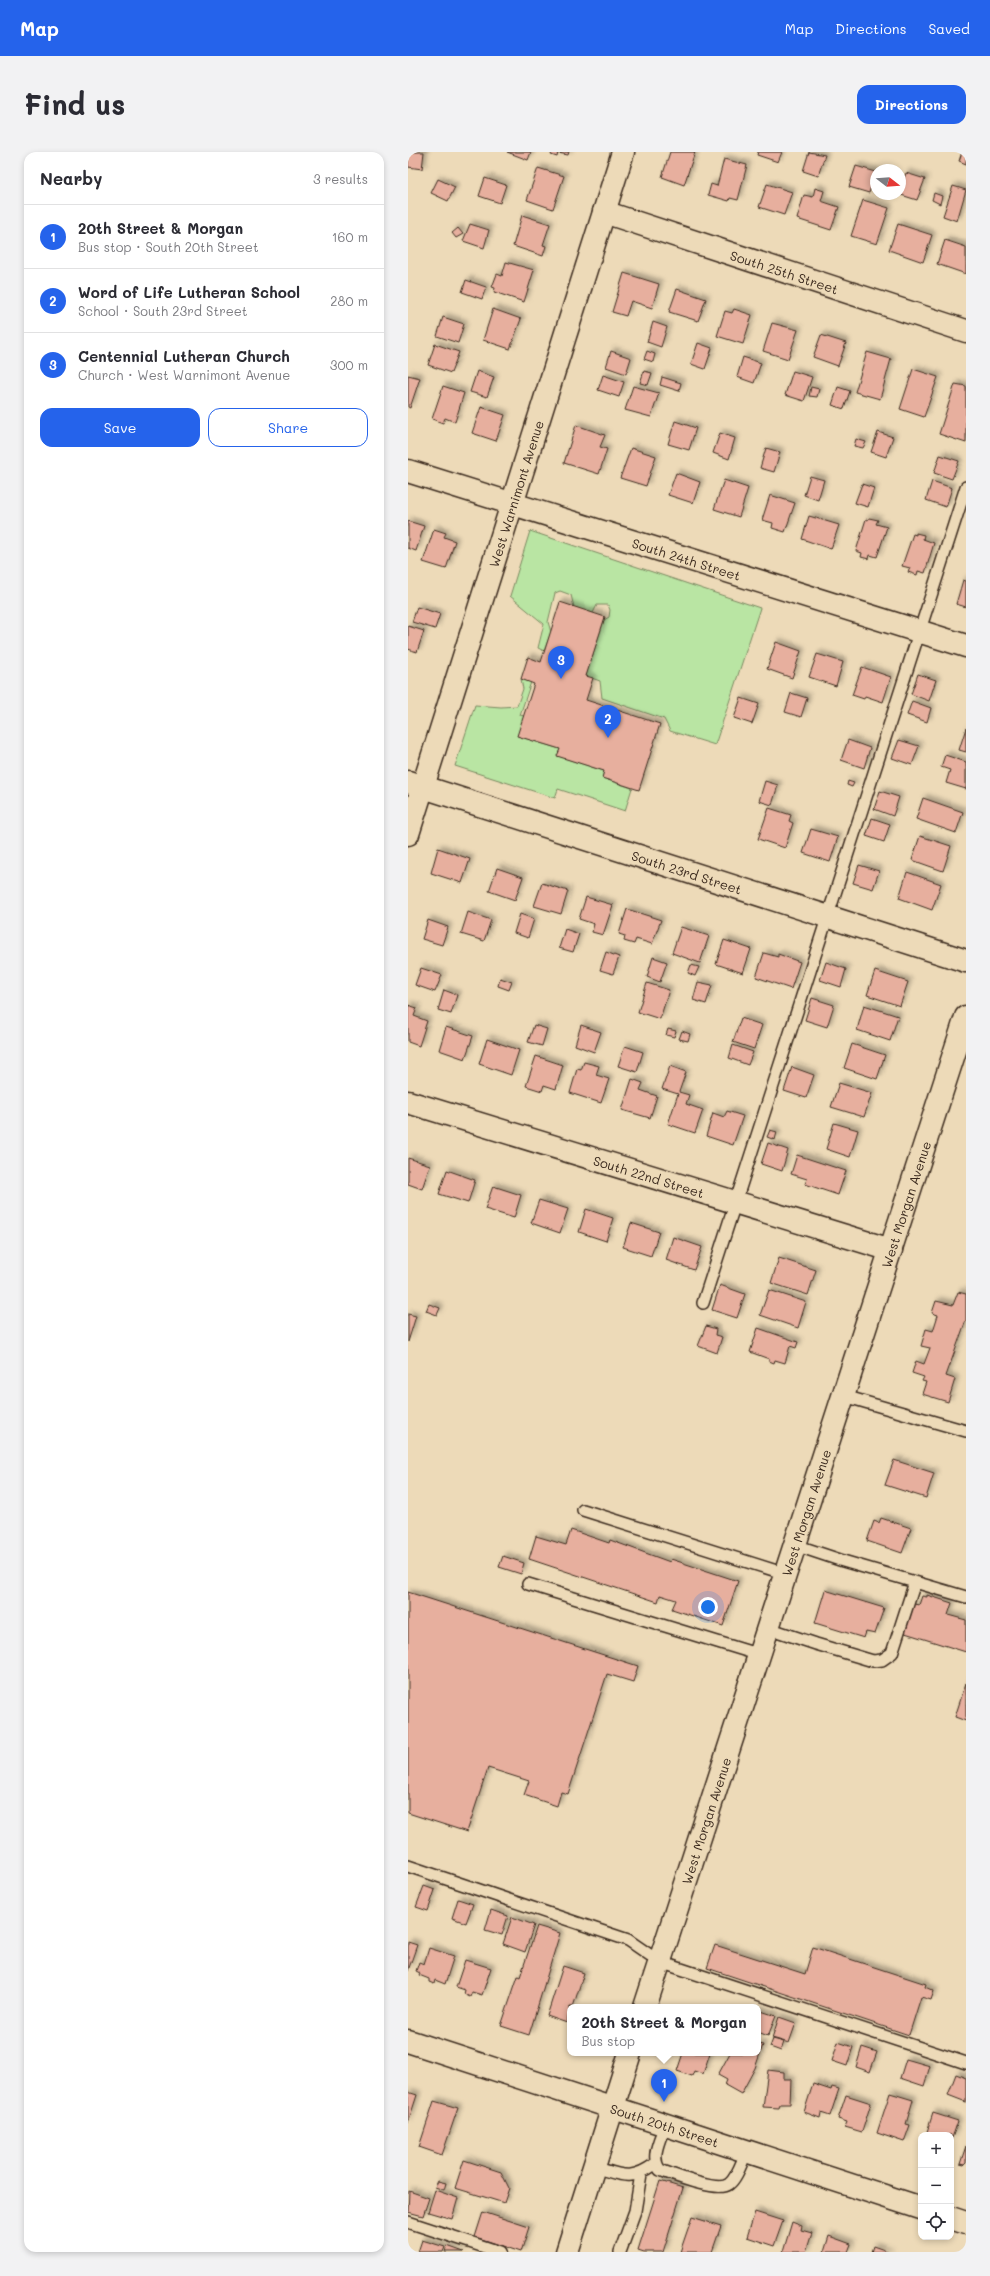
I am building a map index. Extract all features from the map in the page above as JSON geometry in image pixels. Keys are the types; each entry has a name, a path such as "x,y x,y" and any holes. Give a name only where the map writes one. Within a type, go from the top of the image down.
{"street":[{"name":"West Warnimont Avenue","path":"408,834 416,785 511,505 623,152"},
{"name":"South 25th Street","path":"604,212 966,331"},
{"name":"South 24th Street","path":"408,471 511,505 966,646"},
{"name":"South 23rd Street","path":"416,785 966,961"},
{"name":"West Morgan Avenue","path":"646,2004 966,1017"},
{"name":"South 22nd Street","path":"408,1102 891,1250"},
{"name":"South 20th Street","path":"408,2041 918,2207"},
{"path":"569,2252 629,2056"},
{"path":"954,2219 966,2223"}],"lane":[{"path":"703,1303 966,487"},
{"path":"844,1396 966,1431"},
{"path":"583,1510 786,1574"},
{"path":"795,1545 966,1598"},
{"path":"768,1628 873,1661 882,1660 892,1653 915,1582"},
{"path":"528,1584 760,1655"},
{"path":"408,1866 628,1940 660,1962 966,2063"},
{"path":"665,2125 655,2155 655,2164 660,2170 714,2187 724,2187 731,2184 747,2151"},
{"path":"594,2167 628,2176 641,2174 655,2164"},
{"path":"620,2252 635,2211 641,2174"},
{"path":"408,2222 500,2252"}],"green space":[{"path":"530,531 760,608 715,745 670,731 664,719 602,698 600,681 586,676 604,620 609,617 610,610 608,605 597,605 593,613 574,607 571,595 560,591 555,593 548,622 551,632 544,651 538,648 544,624 510,596"},
{"path":"521,679 531,682 520,715 524,716 518,736 560,749 558,756 604,771 602,778 632,788 625,811 558,789 555,798 455,766 475,705 501,707 517,706 523,689"}],"building":[{"path":"408,152 424,152 422,169 408,167"},
{"path":"507,152 531,152 528,160"},
{"path":"552,152 569,152 568,155 558,153 557,157 551,155"},
{"path":"670,152 695,152 684,185 662,177"},
{"path":"758,152 782,152 778,162 757,155"},
{"path":"809,152 825,155 818,176 803,171"},
{"path":"962,152 966,152 966,164 959,161"},
{"path":"724,159 747,165 738,200 730,198 729,201 708,195 711,184 717,186"},
{"path":"856,166 870,170 869,193 849,187"},
{"path":"538,168 564,176 553,209 527,200"},
{"path":"906,173 925,179 917,200 906,197"},
{"path":"485,178 506,185 500,203 479,196"},
{"path":"438,179 455,187 448,201 431,193"},
{"path":"767,184 792,192 784,215 759,207"},
{"path":"953,186 966,190 957,221 943,216"},
{"path":"815,188 824,191 821,201 839,207 831,230 797,219 804,195 813,197"},
{"path":"934,193 942,196 940,204 932,200"},
{"path":"863,200 889,208 877,244 851,236"},
{"path":"522,215 550,224 543,245 546,246 543,256 513,246"},
{"path":"470,224 489,230 484,248 463,241"},
{"path":"898,224 932,235 923,262 889,250"},
{"path":"458,228 463,234 456,238 452,233"},
{"path":"945,240 966,247 966,274 937,264"},
{"path":"506,262 534,270 524,302 494,292 495,288 492,287 497,274 502,276"},
{"path":"624,273 659,284 652,308 631,301 626,316 612,312"},
{"path":"466,280 486,287 482,299 462,292"},
{"path":"677,289 706,299 698,321 669,312"},
{"path":"493,309 521,319 510,349 483,340"},
{"path":"734,309 752,315 743,344 717,336 725,311 732,313"},
{"path":"443,317 464,324 458,343 437,336"},
{"path":"653,322 667,327 661,347 647,342"},
{"path":"772,323 798,330 788,359 763,351"},
{"path":"821,335 846,343 838,366 813,357"},
{"path":"698,343 712,348 705,369 691,364"},
{"path":"435,344 459,352 451,373 428,365"},
{"path":"611,351 631,358 626,374 606,367"},
{"path":"647,351 655,354 653,362 644,359"},
{"path":"867,352 891,359 880,399 855,392"},
{"path":"743,357 761,363 754,383 737,377"},
{"path":"913,369 938,377 924,417 900,409"},
{"path":"477,371 494,377 487,397 470,392"},
{"path":"644,371 652,373 648,385 640,383"},
{"path":"793,371 812,377 804,401 785,395"},
{"path":"408,375 420,378 410,408 408,407"},
{"path":"603,375 624,382 619,397 598,390"},
{"path":"662,377 681,383 679,391 660,385"},
{"path":"955,384 966,386 966,443 939,434"},
{"path":"443,386 464,393 455,422 445,418 443,423 432,419"},
{"path":"633,386 659,393 651,417 625,410"},
{"path":"811,387 819,389 817,397 809,396"},
{"path":"838,387 850,391 844,409 832,405"},
{"path":"481,407 505,415 496,441 472,433"},
{"path":"675,421 696,428 689,450 668,444"},
{"path":"576,425 605,435 600,447 607,449 599,474 564,463"},
{"path":"878,432 893,437 886,457 871,452"},
{"path":"720,433 735,438 729,459 713,453"},
{"path":"856,439 866,442 863,448 854,446"},
{"path":"631,448 656,456 646,486 620,478"},
{"path":"766,448 780,452 774,472 760,468"},
{"path":"940,455 959,461 952,479 934,473"},
{"path":"676,473 700,482 693,503 668,495"},
{"path":"810,476 824,480 818,500 804,495"},
{"path":"724,480 748,488 739,517 714,509"},
{"path":"932,481 952,488 946,507 926,500"},
{"path":"862,484 874,488 868,507 855,503"},
{"path":"770,495 795,503 785,532 772,528 773,523 762,520"},
{"path":"809,516 839,525 831,549 802,539"},
{"path":"869,518 878,520 876,524 887,527 877,557 870,555 869,559 861,557 862,553 856,551 866,519 868,520"},
{"path":"408,521 424,526 416,551 408,548"},
{"path":"434,529 446,533 444,537 455,541 446,569 423,562"},
{"path":"916,533 924,535 923,539 934,543 925,573 918,571 917,575 908,572 910,568 902,566 913,534 916,535"},
{"path":"963,580 966,581 966,607 956,604"},
{"path":"560,602 605,617 586,676 593,678 586,700 660,724 639,790 602,778 604,771 557,756 560,749 517,736 534,684 521,679 528,657 541,662"},
{"path":"417,607 440,614 435,629 412,622"},
{"path":"408,626 424,631 417,652 408,649"},
{"path":"776,642 801,651 792,678 767,669"},
{"path":"817,654 843,662 836,686 809,677"},
{"path":"862,667 891,677 883,702 865,696 864,699 852,695"},
{"path":"918,674 936,680 929,701 911,694"},
{"path":"791,693 807,698 801,717 785,712"},
{"path":"741,698 759,704 752,724 734,718"},
{"path":"912,701 931,708 927,722 907,715"},
{"path":"966,728 966,752 959,750"},
{"path":"848,740 870,748 864,768 841,760"},
{"path":"899,740 919,746 912,765 892,758"},
{"path":"945,755 966,762 966,789 946,783 950,770 941,767"},
{"path":"765,781 778,785 772,805 759,801"},
{"path":"848,781 854,783 852,787 847,785"},
{"path":"880,791 899,797 893,816 874,809"},
{"path":"923,798 963,812 956,833 916,819"},
{"path":"769,808 791,815 789,821 793,823 785,848 758,839"},
{"path":"872,818 890,824 884,842 866,836"},
{"path":"811,829 838,837 830,862 803,853"},
{"path":"920,836 951,846 943,871 912,860"},
{"path":"438,848 470,859 462,883 431,873"},
{"path":"859,865 879,871 873,889 853,883"},
{"path":"497,868 523,877 515,900 489,891"},
{"path":"907,872 941,884 932,910 899,898"},
{"path":"542,883 568,891 561,914 534,906"},
{"path":"586,897 613,905 603,935 592,932 594,924 579,919"},
{"path":"627,909 661,920 652,944 636,939 634,944 624,941 625,936 619,934"},
{"path":"468,912 491,920 484,941 461,934"},
{"path":"520,914 534,919 528,938 514,933"},
{"path":"428,920 448,927 442,945 422,939"},
{"path":"681,927 709,936 700,963 672,953"},
{"path":"565,929 579,934 573,952 559,948"},
{"path":"724,940 751,949 743,973 716,964"},
{"path":"606,952 619,957 613,974 600,970"},
{"path":"764,953 778,957 778,954 800,962 791,989 756,977"},
{"path":"653,957 667,962 660,982 647,977"},
{"path":"826,962 846,969 841,987 820,980"},
{"path":"691,965 699,967 695,976 688,973"},
{"path":"421,968 442,975 435,992 415,985"},
{"path":"875,971 908,982 900,1006 867,995"},
{"path":"500,978 512,982 509,990 498,986"},
{"path":"698,982 712,985 706,1004 693,1000"},
{"path":"647,983 669,990 660,1019 638,1012"},
{"path":"444,990 457,995 451,1014 438,1010"},
{"path":"812,998 834,1005 827,1027 805,1020"},
{"path":"408,1005 417,1008 414,1016 427,1021 419,1046 408,1042"},
{"path":"864,1005 898,1016 890,1041 857,1030"},
{"path":"741,1018 762,1025 754,1049 733,1042"},
{"path":"534,1025 547,1029 542,1046 528,1042"},
{"path":"581,1025 601,1032 594,1052 575,1045"},
{"path":"446,1027 473,1036 465,1059 439,1050"},
{"path":"668,1029 676,1031 674,1037 666,1035"},
{"path":"682,1031 690,1034 688,1041 679,1039"},
{"path":"487,1039 519,1050 511,1075 479,1064"},
{"path":"852,1044 885,1055 877,1079 844,1068"},
{"path":"733,1045 753,1052 748,1065 729,1058"},
{"path":"625,1046 643,1052 637,1072 618,1066"},
{"path":"536,1056 563,1065 556,1089 544,1085 542,1091 526,1086"},
{"path":"584,1062 599,1066 596,1075 609,1079 601,1103 570,1093 577,1069 581,1070"},
{"path":"670,1066 686,1072 679,1092 689,1095 686,1104 703,1110 695,1133 668,1124 678,1094 662,1089"},
{"path":"792,1067 814,1075 806,1098 784,1091"},
{"path":"632,1079 643,1083 640,1090 657,1096 650,1118 622,1110"},
{"path":"839,1083 872,1093 864,1117 831,1107"},
{"path":"727,1111 743,1116 733,1145 706,1136 713,1113 724,1117"},
{"path":"834,1123 858,1130 850,1157 826,1149"},
{"path":"770,1130 777,1132 775,1140 767,1137"},
{"path":"768,1143 788,1150 782,1171 761,1164"},
{"path":"797,1155 846,1171 838,1195 805,1184 807,1179 791,1174"},
{"path":"408,1158 430,1165 422,1189 408,1184"},
{"path":"447,1170 475,1180 468,1203 439,1194"},
{"path":"493,1186 521,1195 514,1218 485,1209"},
{"path":"539,1200 568,1209 560,1233 531,1223"},
{"path":"586,1209 613,1218 606,1241 579,1232"},
{"path":"631,1223 659,1232 651,1256 623,1247"},
{"path":"673,1237 702,1247 694,1270 666,1260"},
{"path":"779,1258 816,1270 808,1295 771,1283"},
{"path":"720,1285 745,1294 737,1318 712,1310"},
{"path":"769,1290 806,1302 798,1328 760,1315"},
{"path":"958,1292 966,1294 966,1320 946,1376 955,1379 948,1402 922,1394 926,1382 922,1381 924,1377 912,1373 916,1361 924,1364 930,1348 921,1346 926,1329 933,1331 938,1315 932,1313 936,1301 953,1305"},
{"path":"429,1304 440,1308 437,1315 426,1311"},
{"path":"408,1314 416,1316 408,1342"},
{"path":"706,1326 716,1329 715,1335 722,1337 717,1353 698,1346"},
{"path":"758,1328 798,1342 796,1348 790,1346 785,1363 775,1360 774,1363 769,1361 769,1359 750,1352"},
{"path":"894,1460 934,1473 926,1498 885,1485"},
{"path":"881,1518 911,1528 902,1553 867,1541 874,1521 879,1523"},
{"path":"571,1530 609,1543 610,1540 670,1562 671,1559 738,1581 723,1626 672,1609 676,1600 660,1595 658,1602 529,1559 536,1536 566,1545"},
{"path":"503,1556 524,1563 521,1574 499,1567"},
{"path":"825,1590 884,1608 875,1634 866,1632 864,1638 815,1623"},
{"path":"408,1592 638,1666 633,1682 607,1674 568,1794 561,1792 557,1806 524,1795 529,1781 488,1768 467,1832 408,1813"},
{"path":"927,1595 952,1603 948,1615 966,1620 966,1652 905,1633 914,1604 919,1605 922,1596 927,1597"},
{"path":"966,1683 966,1721 955,1717"},
{"path":"424,1886 435,1890 428,1911 416,1907"},
{"path":"458,1899 473,1904 466,1923 452,1918"},
{"path":"491,1910 508,1916 502,1935 485,1930"},
{"path":"512,1917 534,1925 525,1952 503,1944"},
{"path":"537,1926 560,1933 529,2035 501,2026 518,1976 520,1977"},
{"path":"408,1942 417,1945 408,1971"},
{"path":"715,1945 805,1974 813,1947 926,1984 925,1987 934,1991 931,2000 921,1997 909,2035 707,1968"},
{"path":"429,1948 454,1956 445,1984 435,1980 434,1984 429,1982 429,1979 419,1975 420,1973 416,1971 419,1962 424,1964"},
{"path":"465,1960 491,1968 482,1995 472,1992 470,1997 464,1994 465,1990 456,1987"},
{"path":"563,1966 584,1973 574,2004 567,2004 567,2023 547,2016"},
{"path":"761,2011 776,2016 768,2036 761,2033"},
{"path":"779,2017 796,2023 789,2043 772,2038"},
{"path":"773,2039 784,2042 781,2051 770,2047"},
{"path":"838,2042 853,2047 847,2066 832,2061"},
{"path":"862,2047 877,2052 870,2072 856,2067"},
{"path":"682,2056 709,2056 703,2074 694,2071 692,2076 677,2071"},
{"path":"728,2056 759,2056 755,2068 741,2094 725,2085 727,2080 718,2075"},
{"path":"906,2059 930,2066 924,2086 900,2078"},
{"path":"768,2070 784,2072 784,2079 791,2079 790,2104 780,2104 779,2108 763,2107"},
{"path":"956,2074 966,2078 966,2102 948,2095"},
{"path":"813,2084 831,2090 832,2087 839,2089 830,2116 821,2113 820,2118 804,2112"},
{"path":"408,2092 417,2095 408,2123"},
{"path":"890,2093 913,2100 906,2124 910,2125 904,2142 877,2133"},
{"path":"846,2095 871,2103 862,2132 845,2127 847,2122 838,2119"},
{"path":"434,2101 458,2108 442,2155 419,2147"},
{"path":"933,2113 958,2121 954,2132 927,2132"},
{"path":"966,2146 966,2163 964,2165 960,2164"},
{"path":"464,2160 501,2172 509,2188 504,2203 455,2188"},
{"path":"438,2181 446,2183 444,2190 435,2187"},
{"path":"660,2181 683,2188 663,2252 644,2252 638,2250"},
{"path":"435,2190 458,2198 452,2219 428,2212"},
{"path":"409,2191 429,2198 423,2216 408,2212"},
{"path":"483,2212 529,2227 521,2252 475,2237"},
{"path":"755,2212 783,2221 774,2246 747,2237"},
{"path":"692,2217 721,2226 712,2252 680,2252"},
{"path":"792,2222 802,2226 801,2230 812,2233 806,2252 783,2252"},
{"path":"829,2236 851,2244 848,2252 824,2252"},
{"path":"422,2240 445,2247 443,2252 418,2252"},
{"path":"447,2246 464,2252 445,2252"},
{"path":"873,2246 890,2252 871,2252"}],"place":[{"name":"Centennial Lutheran Church","path":"561,679"},
{"name":"Word of Life Lutheran School","path":"608,738"},
{"name":"20th Street & Morgan","path":"664,2102"}]}
